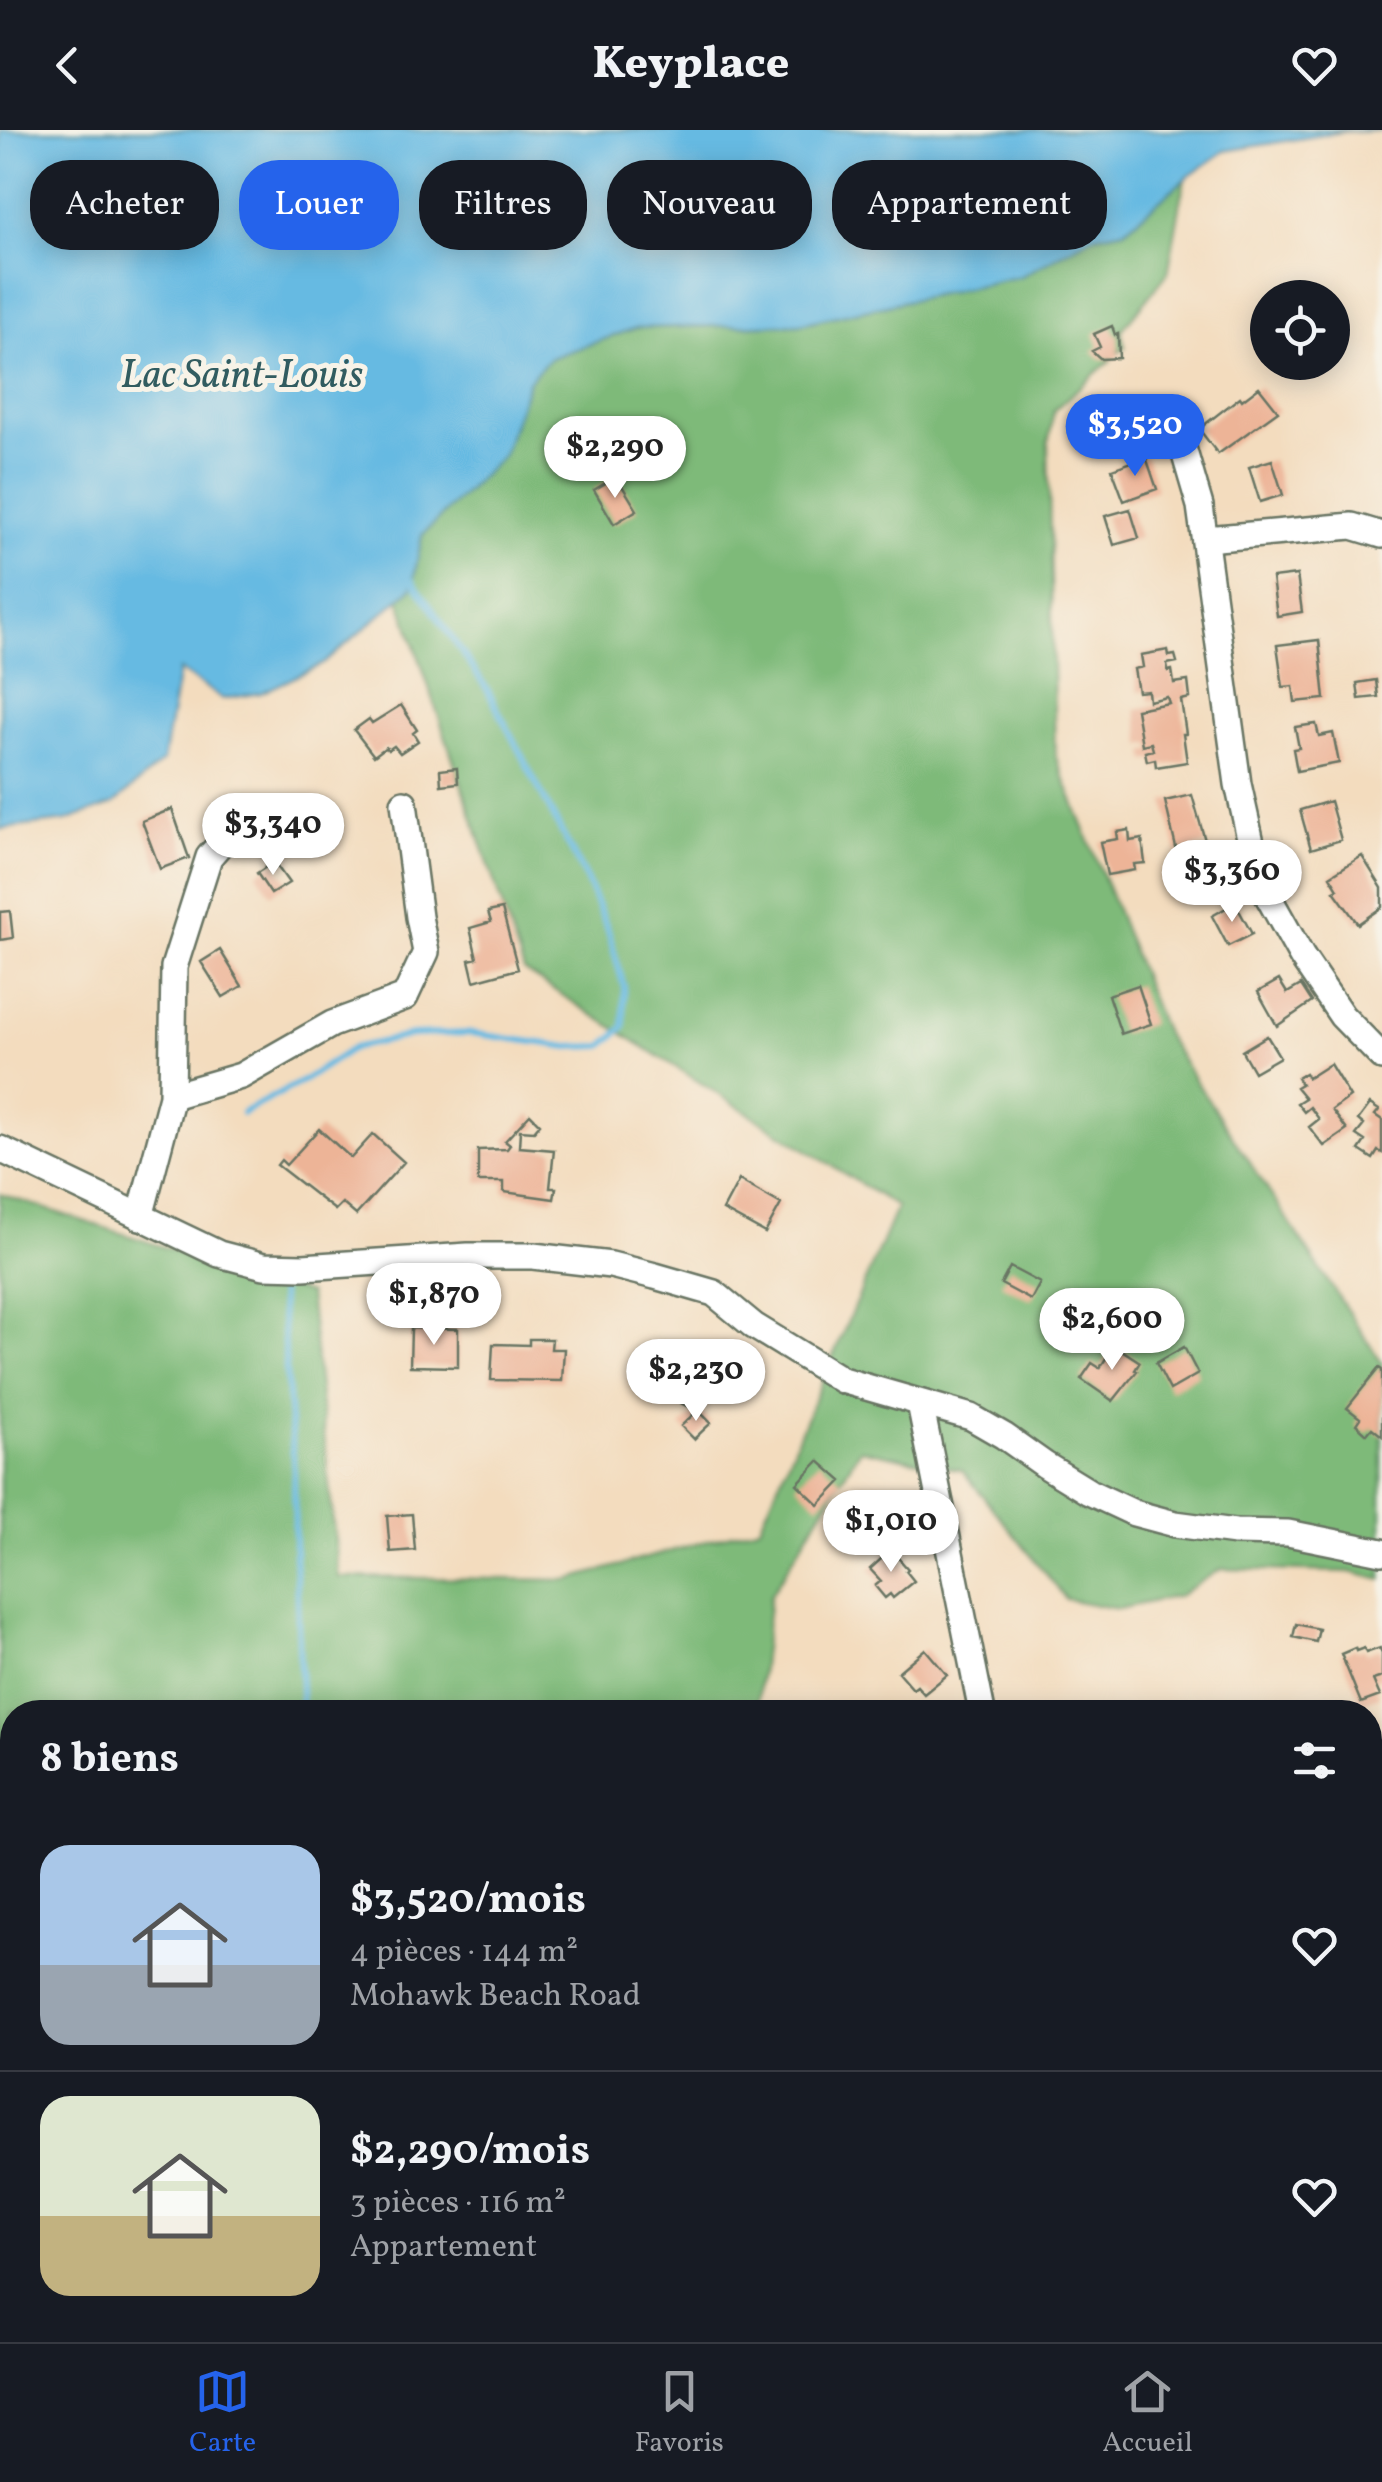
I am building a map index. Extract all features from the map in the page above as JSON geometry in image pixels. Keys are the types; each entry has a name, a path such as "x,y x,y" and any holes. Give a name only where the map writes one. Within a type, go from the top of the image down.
{"street":[{"path":"1176,424 1206,539 1238,784 1268,896 1302,957 1342,1016 1382,1057"},
{"path":"1206,539 1352,526 1382,535"},
{"path":"172,1096 241,1076 332,1024 405,997 426,952 404,803"},
{"path":"140,1217 172,1096 174,968 209,857 234,827"},
{"path":"0,1148 219,1254 264,1266 533,1256 617,1266 714,1294 754,1326 842,1380 971,1417 1089,1492 1134,1513 1175,1524 1235,1532 1288,1533 1382,1552"},
{"path":"920,1403 980,1700"}],"green space":[{"path":"1185,179 1168,273 1121,331 1125,347 1054,410 1048,444 1055,755 1166,1036 1382,1363 1382,1580 1350,1572 1221,1569 1178,1596 1118,1609 1066,1599 962,1470 860,1449 770,1596 758,1700 0,1700 0,1194 309,1294 339,1577 568,1580 760,1526 897,1207 524,971 399,598 412,588 422,535 503,455 529,380 550,358 636,328 800,324 1021,276 1068,250 1107,250 1107,233 1124,230"}],"water":[{"name":"Lac Saint-Louis","path":"0,130 1382,130 1347,131 1225,151 1124,230 1107,233 1107,160 832,160 832,250 1068,250 1021,276 800,324 636,328 550,358 529,380 503,455 422,535 412,588 323,664 261,693 223,699 179,670 163,761 114,804 66,821 0,829"}],"building":[{"path":"1112,326 1118,334 1119,358 1101,359 1092,351 1100,347 1094,334"},
{"path":"1259,387 1278,411 1218,454 1199,429"},
{"path":"1146,457 1157,489 1124,501 1112,469"},
{"path":"1272,460 1283,495 1260,502 1249,467"},
{"path":"614,478 637,510 614,524 594,490"},
{"path":"1130,509 1139,538 1114,545 1105,516"},
{"path":"1297,575 1302,612 1277,616 1272,578"},
{"path":"1319,640 1325,699 1295,702 1293,686 1283,687 1277,645"},
{"path":"1168,650 1177,662 1167,664 1174,683 1188,681 1190,698 1181,700 1187,762 1156,767 1155,759 1147,761 1145,752 1153,750 1151,743 1142,745 1136,709 1169,703 1167,697 1149,701 1148,691 1138,692 1134,669 1143,667 1141,655"},
{"path":"1376,680 1378,697 1359,699 1357,683"},
{"path":"401,705 417,730 413,733 418,741 400,753 394,746 374,756 354,730"},
{"path":"1316,724 1319,736 1333,733 1339,763 1297,771 1293,749 1299,748 1295,727"},
{"path":"457,768 458,783 441,785 440,770"},
{"path":"1192,795 1206,844 1177,852 1165,801"},
{"path":"1330,801 1341,840 1311,849 1300,810"},
{"path":"313,802 329,826 295,847 291,840 280,847 270,833"},
{"path":"172,809 189,858 160,869 142,821"},
{"path":"1129,830 1130,841 1142,839 1145,863 1134,864 1135,870 1107,875 1100,842 1118,839 1117,832"},
{"path":"1362,856 1382,888 1382,907 1358,924 1334,891 1338,889 1330,876"},
{"path":"274,862 289,883 271,894 257,873"},
{"path":"1235,903 1252,934 1228,946 1212,916"},
{"path":"502,909 518,969 474,981 469,960 477,958 470,928 491,922 488,912"},
{"path":"10,911 13,938 0,940 0,912"},
{"path":"220,950 242,986 223,997 201,962"},
{"path":"1279,980 1287,993 1301,985 1312,1002 1277,1026 1258,992"},
{"path":"1138,985 1151,1024 1121,1034 1108,995"},
{"path":"1267,1036 1280,1057 1254,1072 1242,1051"},
{"path":"1330,1064 1350,1097 1332,1110 1347,1130 1324,1146 1309,1127 1319,1119 1310,1107 1304,1112 1297,1103 1305,1098 1296,1087 1301,1084 1297,1078 1305,1073 1308,1078"},
{"path":"1370,1104 1379,1110 1375,1115 1382,1120 1382,1153 1378,1151 1373,1159 1359,1150 1365,1141 1356,1135 1364,1125 1358,1120"},
{"path":"530,1114 540,1124 534,1131 520,1130 519,1147 554,1150 550,1188 556,1188 554,1199 504,1192 504,1182 478,1182 478,1150 507,1149 510,1145 505,1141"},
{"path":"319,1129 351,1158 373,1134 404,1162 356,1215 342,1203 335,1210 277,1165 281,1160 286,1165"},
{"path":"739,1180 781,1204 765,1233 723,1210"},
{"path":"1010,1267 1040,1283 1031,1300 1001,1284"},
{"path":"411,1328 458,1329 458,1367 410,1366"},
{"path":"529,1339 552,1339 551,1349 564,1349 562,1381 491,1380 493,1344 529,1345"},
{"path":"1114,1345 1140,1362 1113,1401 1081,1379 1092,1363 1100,1368"},
{"path":"1184,1347 1198,1374 1170,1390 1156,1363"},
{"path":"669,1367 700,1382 692,1395 698,1399 692,1409 657,1390"},
{"path":"1379,1368 1382,1436 1372,1428 1367,1434 1356,1424 1360,1418 1347,1408"},
{"path":"698,1410 711,1423 694,1439 681,1426"},
{"path":"819,1461 842,1481 819,1505 797,1484"},
{"path":"412,1514 415,1550 390,1552 387,1516"},
{"path":"891,1550 914,1581 893,1598 890,1594 885,1598 875,1586 881,1581 870,1569"},
{"path":"1296,1624 1319,1629 1316,1642 1293,1637"},
{"path":"1355,1648 1364,1648 1366,1653 1380,1648 1382,1677 1373,1680 1380,1696 1360,1700 1341,1654"},
{"path":"925,1649 947,1675 924,1694 917,1686 913,1689 898,1672"}],"waterway":[{"path":"242,1113 301,1082 353,1048 412,1035 470,1033 569,1047 603,1046 624,1027 624,987 608,930 586,879 487,689 413,581"},
{"path":"280,1292 294,1472 301,1700"}]}
